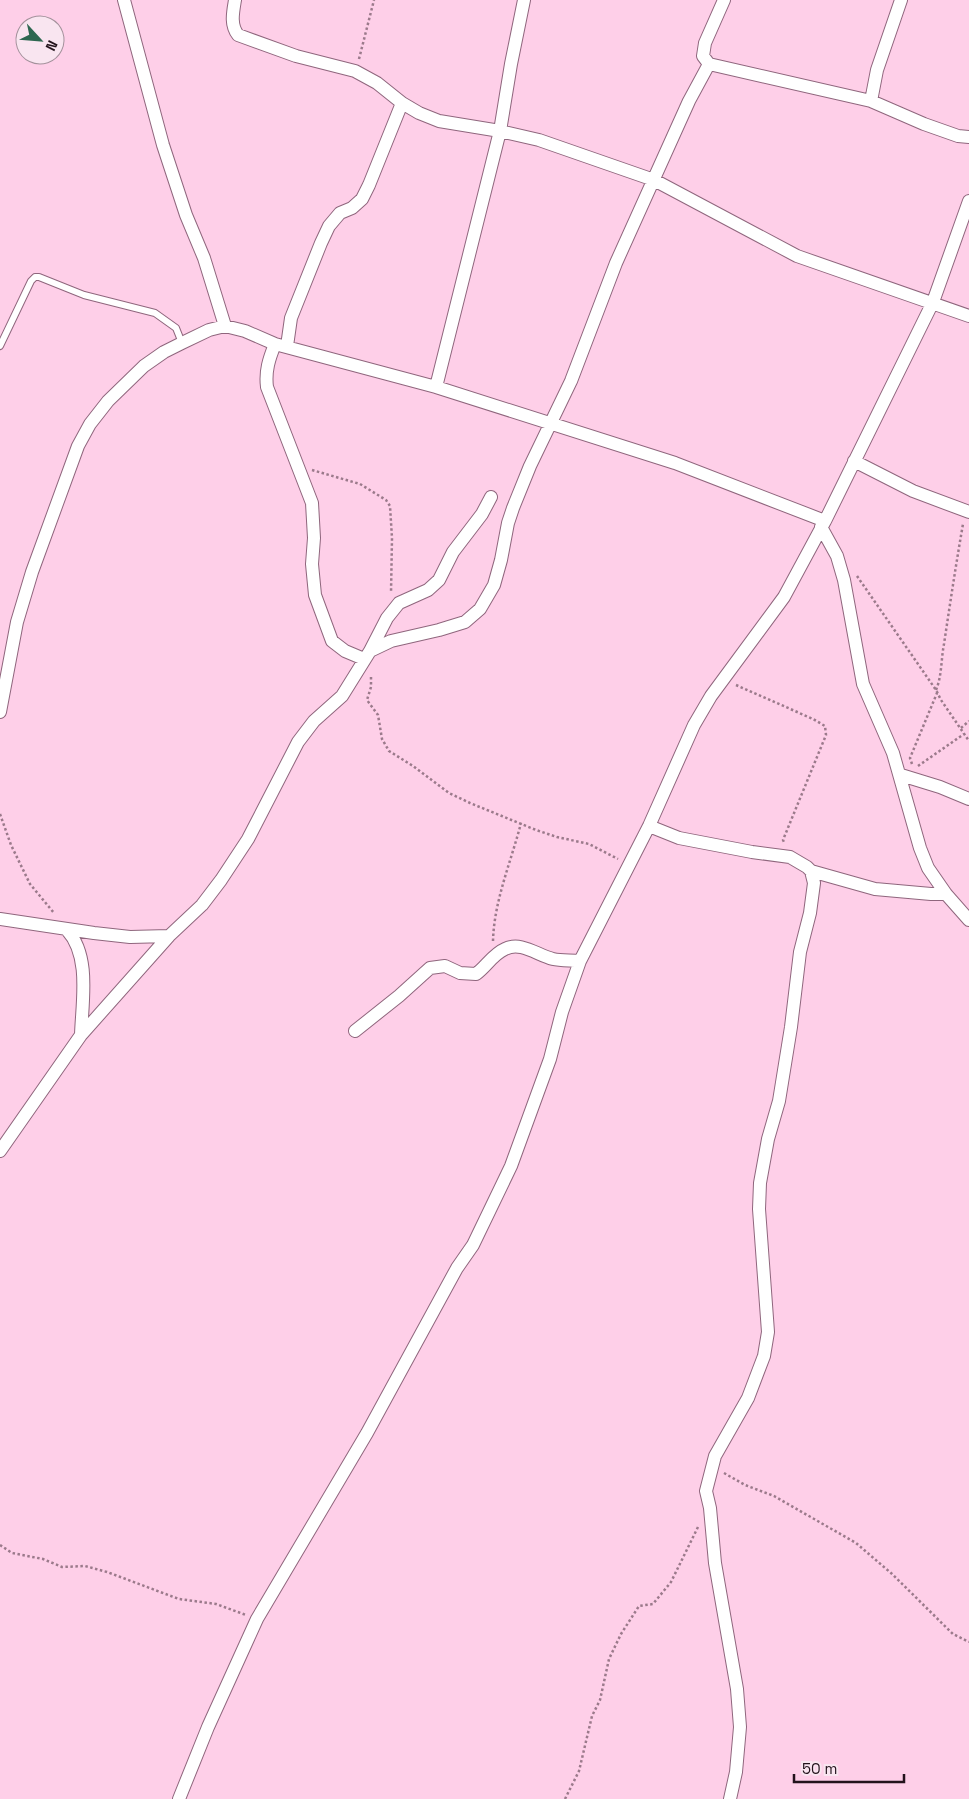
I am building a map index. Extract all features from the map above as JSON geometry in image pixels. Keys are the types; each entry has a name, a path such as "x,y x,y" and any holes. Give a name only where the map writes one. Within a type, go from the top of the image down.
{"street":[{"path":"124,0 163,145 186,215 204,258 224,326"},
{"path":"235,0 233,20 234,31 238,35 296,56 355,71 377,83 402,103 439,122 500,131 539,140 654,180 797,256 934,302 969,316"},
{"path":"436,387 500,131 524,0"},
{"path":"724,0 705,43 702,56 708,64 871,102 924,124 958,136 969,137"},
{"path":"871,102 877,70 901,0"},
{"path":"402,103 362,199 352,208 340,213 329,226 281,345 268,360 266,374 267,388 312,503 314,538 312,564 315,595 332,641 345,651 367,655 391,641 465,622 480,609 494,585 513,508 571,381 616,263 689,101 708,64"},
{"path":"179,1799 208,1727 257,1619 367,1434 457,1268 473,1245 492,1207 511,1166 550,1059 562,1012 580,961 648,826 694,725 723,679 784,597 823,524 934,302 969,201"},
{"path":"0,712 17,622 32,572 78,446 90,424 108,401 144,366 164,352 209,330 224,326 245,331 281,345 436,387 675,463 823,524 844,580 863,684 893,754 920,848 928,868 946,894 969,920"},
{"path":"854,461 913,491 967,511"},
{"path":"0,1151 82,1035 169,936 202,905 221,880 248,839 298,742 314,720 342,696 387,618 399,603 428,590 439,580 452,552 482,514 491,497"},
{"path":"900,775 940,787 969,799"},
{"path":"648,826 679,838 790,857 811,871 875,889 946,894"},
{"path":"730,1799 736,1772 740,1727 734,1671 715,1563 710,1508 706,1491 715,1456 748,1398 764,1356 768,1332 759,1209 760,1184 768,1139 779,1101 791,1027 800,952 810,913 814,882 811,871"},
{"path":"0,919 68,930 130,937 169,936"},
{"path":"68,930 74,937 81,960 84,981 82,1035"},
{"path":"354,1031 399,996 430,968 445,966 460,973 476,974 499,952 514,946 553,959 580,961"}],"lane":[{"path":"0,346 31,281 35,277 84,295 155,313 176,328 182,343"}],"path":[{"path":"355,71 374,0"},
{"path":"298,468 320,471 360,484 386,500 390,506 392,514 392,568 387,618"},
{"path":"964,734 913,770 910,758 940,681 941,662 967,511"},
{"path":"856,575 937,691 969,741"},
{"path":"367,655 371,686 367,700 378,715 382,739 389,751 449,793 557,837 589,844 612,855 628,866"},
{"path":"723,679 825,726 826,735 783,840 790,857"},
{"path":"961,728 969,722"},
{"path":"0,814 11,845 30,884 68,930"},
{"path":"492,959 494,925 520,823"},
{"path":"712,1466 745,1485 774,1496 856,1543 891,1573 953,1634 969,1642"},
{"path":"566,1799 579,1771 592,1716 600,1700 609,1659 621,1634 640,1606 653,1604 671,1582 700,1522 710,1508"},
{"path":"0,1545 20,1555 43,1559 62,1567 85,1566 107,1572 179,1599 216,1604 257,1619"}]}
